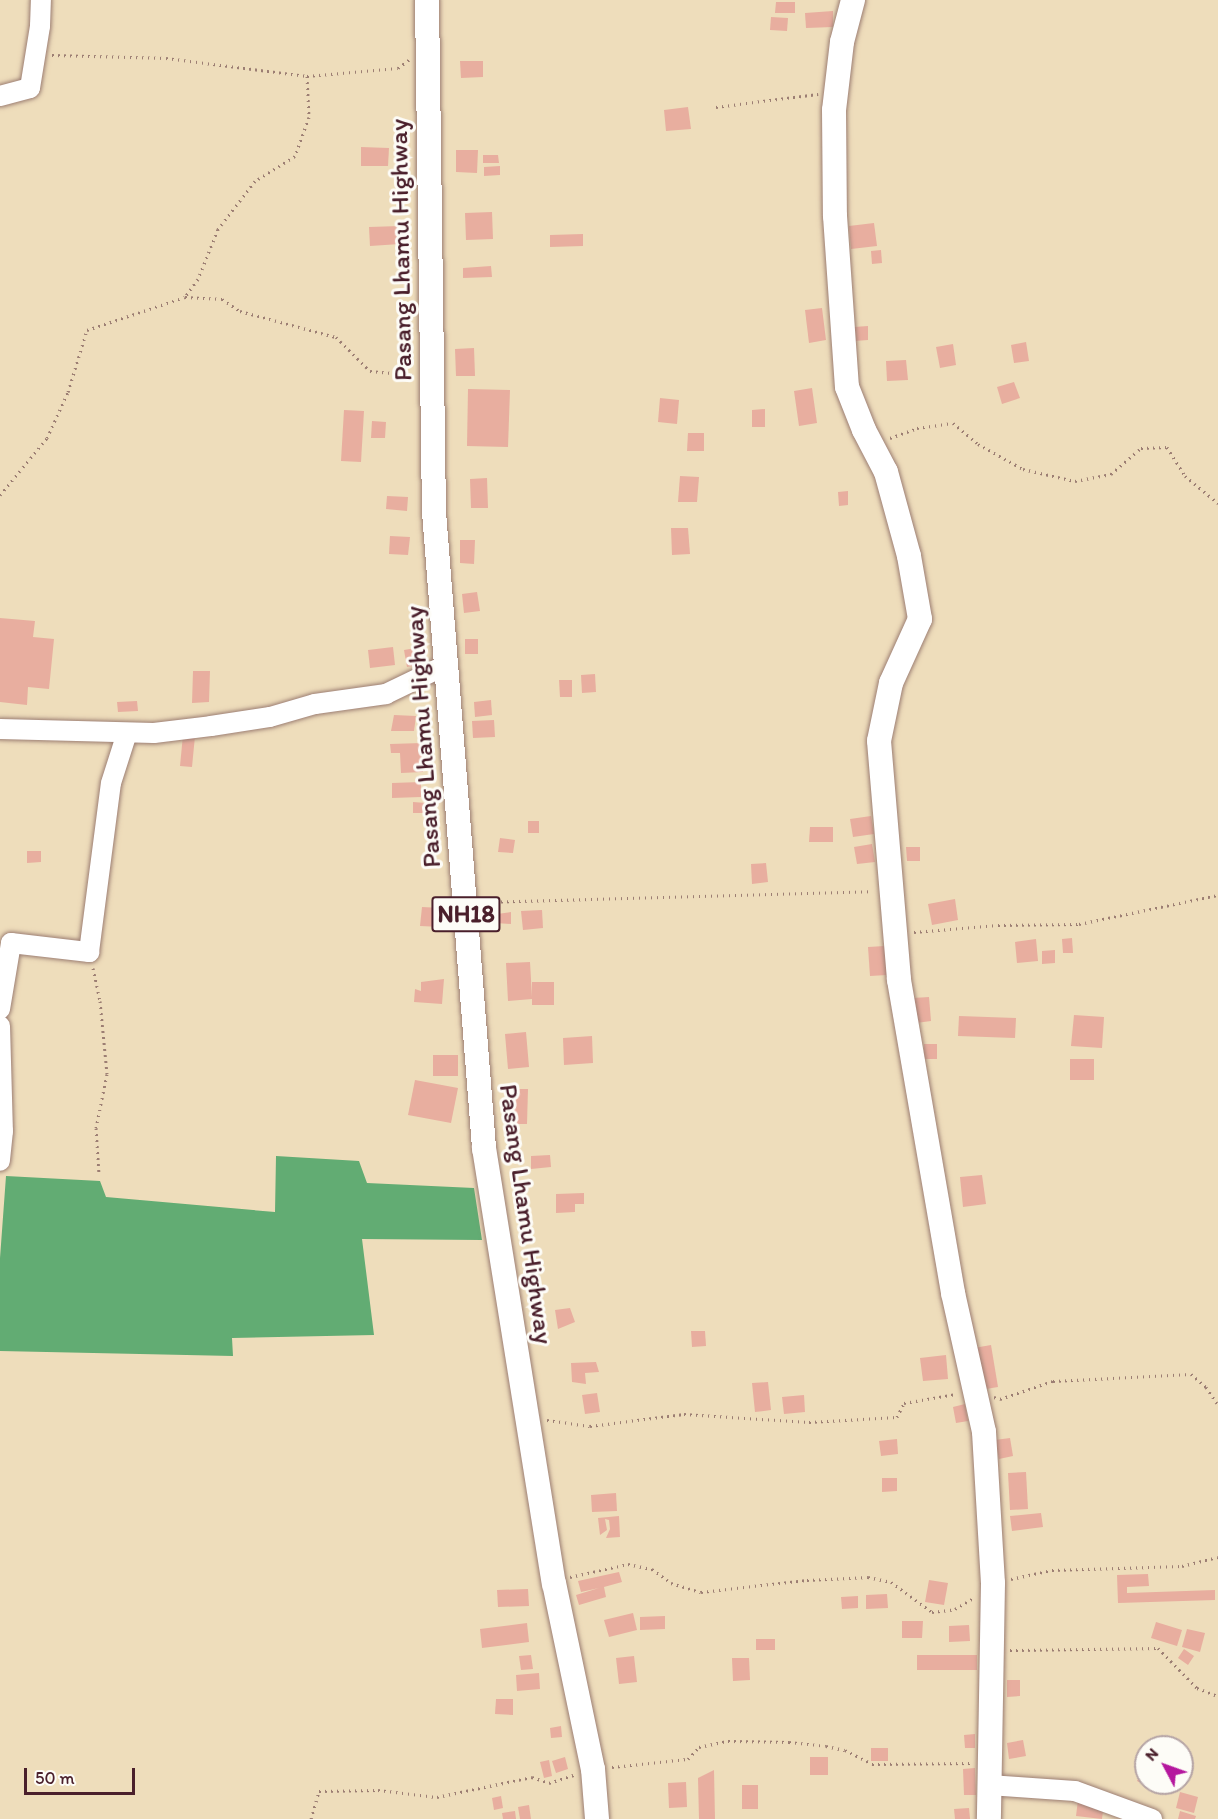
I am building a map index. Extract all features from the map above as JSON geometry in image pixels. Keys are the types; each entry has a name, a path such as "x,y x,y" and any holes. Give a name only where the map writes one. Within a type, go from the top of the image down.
{"main road":[{"name":"Pasang Lhamu Highway","path":"427,0 434,512 484,1148 554,1583 592,1769 597,1819"},
{"path":"853,0 842,42 834,110 835,216 847,387 886,472 909,556 920,619 891,683 879,741 898,980 953,1293 984,1432 993,1583 989,1819"}],"street":[{"path":"0,96 30,88 41,0"},
{"path":"0,729 154,733 211,726 270,717 315,704 386,694 446,665"},
{"path":"0,1010 11,943 89,952 111,783 127,733"},
{"path":"0,1026 3,1131 0,1161"},
{"path":"989,1774 1075,1791 1147,1815 1152,1819"}],"path":[{"path":"35,57 61,54 166,58 307,76 398,68 428,44"},
{"path":"185,297 198,279 218,229 255,181 296,156 309,117 307,76"},
{"path":"716,107 837,92"},
{"path":"0,495 47,438 68,392 87,330 185,297 222,299 240,311 336,337 370,370 432,376"},
{"path":"872,445 917,428 953,423 978,444 1023,469 1075,481 1111,474 1141,448 1167,447 1185,476 1218,503"},
{"path":"465,902 873,891 890,882"},
{"path":"896,933 998,925 1079,924 1218,895"},
{"path":"89,952 100,1001 107,1074 96,1128 99,1174"},
{"path":"527,1417 590,1426 684,1414 808,1422 897,1417 904,1403 975,1390 1000,1399 1053,1381 1191,1374 1206,1387 1218,1405"},
{"path":"554,1583 587,1571 628,1564 652,1569 670,1582 701,1592 807,1580 868,1577 891,1582 932,1612 955,1609 993,1583 1052,1570 1182,1566 1218,1557"},
{"path":"992,1651 1158,1648 1197,1688 1218,1696"},
{"path":"311,1819 319,1791 378,1790 437,1797 532,1777 549,1783 592,1769 688,1760 699,1747 728,1741 789,1742 826,1746 845,1750 872,1764 989,1774"}],"green space":[{"path":"276,1156 359,1161 367,1183 474,1188 482,1240 362,1239 374,1335 232,1338 233,1356 0,1351 0,1258 6,1176 100,1181 106,1197 275,1212"}],"building":[{"path":"776,2 795,2 795,13 775,13"},
{"path":"833,11 833,27 806,28 805,13"},
{"path":"771,17 788,18 787,31 770,30"},
{"path":"460,61 483,61 483,77 461,78"},
{"path":"688,107 691,129 666,131 664,110"},
{"path":"361,147 389,148 388,166 361,166"},
{"path":"456,150 478,150 477,173 456,172"},
{"path":"483,155 498,155 499,163 483,163"},
{"path":"500,166 500,175 484,176 484,167"},
{"path":"492,212 493,239 466,240 465,213"},
{"path":"874,223 877,246 851,249 849,226"},
{"path":"400,226 400,244 370,246 369,227"},
{"path":"583,234 583,246 550,247 550,235"},
{"path":"881,250 882,263 872,264 871,251"},
{"path":"491,266 492,277 463,278 463,268"},
{"path":"822,308 826,340 809,343 805,310"},
{"path":"868,326 868,340 855,341 854,327"},
{"path":"1026,342 1029,361 1014,363 1011,345"},
{"path":"953,344 956,365 940,368 936,347"},
{"path":"474,348 475,376 456,376 455,349"},
{"path":"906,360 908,380 887,381 886,361"},
{"path":"1014,382 1020,398 1002,404 997,387"},
{"path":"812,388 817,423 799,426 794,391"},
{"path":"468,389 510,390 508,447 467,446"},
{"path":"660,398 679,400 677,424 658,422"},
{"path":"765,409 765,427 752,427 752,410"},
{"path":"344,410 364,411 361,462 341,461"},
{"path":"372,421 386,422 385,438 371,438"},
{"path":"688,433 704,433 704,451 687,451"},
{"path":"680,476 699,477 697,502 678,502"},
{"path":"487,478 488,508 471,508 470,479"},
{"path":"848,491 848,505 839,506 838,492"},
{"path":"387,496 408,497 407,511 386,509"},
{"path":"671,528 688,528 690,554 672,555"},
{"path":"390,536 410,537 408,555 389,554"},
{"path":"460,540 475,540 474,564 460,563"},
{"path":"477,592 480,611 464,613 462,594"},
{"path":"0,618 35,621 33,637 54,639 49,689 28,687 27,705 0,702"},
{"path":"465,639 478,639 478,654 465,654"},
{"path":"393,647 395,665 370,668 368,650"},
{"path":"421,647 424,664 407,667 404,650"},
{"path":"193,671 210,671 209,702 192,703"},
{"path":"595,674 596,692 582,693 581,675"},
{"path":"559,680 572,680 572,697 560,697"},
{"path":"491,700 492,715 475,717 474,702"},
{"path":"137,701 138,711 118,712 117,702"},
{"path":"394,715 416,716 414,731 391,731"},
{"path":"494,720 495,737 473,738 472,721"},
{"path":"183,735 195,736 192,767 180,766"},
{"path":"422,743 423,772 401,773 400,753 391,753 390,744"},
{"path":"421,782 421,797 392,798 392,783"},
{"path":"413,802 426,803 426,813 413,813"},
{"path":"871,816 874,834 853,837 850,819"},
{"path":"528,821 539,821 539,833 528,833"},
{"path":"810,827 833,827 833,842 809,842"},
{"path":"500,838 515,840 513,853 498,852"},
{"path":"872,844 875,862 857,864 854,847"},
{"path":"906,847 920,847 920,861 907,861"},
{"path":"27,851 41,851 41,862 27,863"},
{"path":"766,863 768,882 752,884 751,864"},
{"path":"955,899 958,920 932,925 928,904"},
{"path":"422,907 442,908 441,927 420,926"},
{"path":"542,910 543,928 523,930 521,911"},
{"path":"511,912 511,924 496,923 497,914"},
{"path":"1072,938 1073,953 1063,953 1062,939"},
{"path":"1036,939 1038,961 1017,963 1015,942"},
{"path":"885,946 887,975 870,976 868,947"},
{"path":"1055,950 1055,963 1042,964 1042,951"},
{"path":"530,962 532,997 532,982 554,982 554,1005 532,1005 532,999 508,1001 506,963"},
{"path":"444,979 442,1004 414,1002 415,989 421,991 421,982"},
{"path":"929,997 931,1021 916,1023 913,998"},
{"path":"1074,1015 1104,1017 1102,1048 1071,1046"},
{"path":"959,1016 1016,1018 1015,1038 958,1036"},
{"path":"526,1032 529,1067 508,1069 505,1034"},
{"path":"592,1036 593,1063 564,1065 563,1038"},
{"path":"924,1044 937,1044 937,1059 924,1059"},
{"path":"433,1055 458,1055 458,1076 433,1076"},
{"path":"1070,1059 1094,1059 1094,1080 1070,1080"},
{"path":"415,1080 458,1088 451,1123 408,1115"},
{"path":"509,1089 528,1089 527,1124 509,1124"},
{"path":"550,1155 551,1167 531,1169 531,1156"},
{"path":"982,1175 986,1204 963,1207 960,1177"},
{"path":"584,1193 584,1204 575,1204 575,1212 556,1213 556,1194"},
{"path":"570,1308 575,1322 558,1329 555,1310"},
{"path":"691,1331 705,1331 706,1346 692,1347"},
{"path":"991,1345 998,1387 980,1390 974,1348"},
{"path":"946,1355 948,1379 923,1381 920,1358"},
{"path":"596,1362 599,1372 585,1373 586,1384 572,1382 571,1363"},
{"path":"768,1382 771,1410 755,1412 752,1383"},
{"path":"597,1393 600,1412 585,1414 582,1395"},
{"path":"804,1395 805,1412 784,1414 782,1397"},
{"path":"965,1404 968,1421 956,1423 953,1407"},
{"path":"1010,1438 1013,1456 999,1459 995,1440"},
{"path":"897,1439 898,1454 881,1456 879,1441"},
{"path":"1026,1472 1028,1509 1010,1510 1008,1473"},
{"path":"882,1478 897,1478 897,1491 882,1492"},
{"path":"616,1493 617,1511 592,1512 591,1495"},
{"path":"1041,1513 1043,1527 1012,1531 1010,1516"},
{"path":"619,1516 620,1537 606,1538 610,1529 609,1520 605,1519 607,1530 600,1535 598,1518"},
{"path":"619,1572 622,1582 604,1587 606,1597 579,1605 576,1595 599,1588 581,1592 578,1581"},
{"path":"1148,1574 1149,1586 1127,1587 1127,1593 1215,1590 1215,1600 1118,1603 1117,1575"},
{"path":"929,1580 948,1583 944,1605 925,1602"},
{"path":"528,1589 529,1606 498,1607 497,1590"},
{"path":"887,1594 888,1608 866,1609 866,1595"},
{"path":"858,1596 858,1608 842,1609 841,1597"},
{"path":"633,1613 637,1630 609,1637 604,1620"},
{"path":"665,1616 665,1629 640,1630 640,1617"},
{"path":"902,1621 923,1621 922,1638 902,1638"},
{"path":"1156,1622 1182,1630 1177,1646 1151,1638"},
{"path":"527,1623 529,1642 482,1648 480,1629"},
{"path":"969,1625 970,1641 949,1642 949,1626"},
{"path":"1187,1629 1205,1633 1200,1652 1182,1647"},
{"path":"756,1639 775,1639 775,1650 756,1650"},
{"path":"1184,1649 1194,1656 1188,1665 1178,1658"},
{"path":"531,1655 533,1669 521,1670 519,1656"},
{"path":"917,1655 977,1655 977,1670 917,1670"},
{"path":"634,1656 637,1682 619,1684 616,1658"},
{"path":"732,1658 749,1658 750,1680 733,1681"},
{"path":"539,1673 540,1689 517,1691 516,1675"},
{"path":"1007,1680 1020,1680 1020,1696 1007,1697"},
{"path":"496,1699 513,1699 513,1715 495,1714"},
{"path":"561,1726 562,1737 551,1738 550,1728"},
{"path":"975,1734 975,1748 965,1748 964,1735"},
{"path":"1023,1740 1026,1756 1009,1759 1007,1743"},
{"path":"871,1748 888,1748 888,1761 871,1761"},
{"path":"565,1757 568,1769 556,1773 552,1761"},
{"path":"810,1757 828,1757 828,1775 810,1775"},
{"path":"549,1760 552,1776 544,1778 540,1762"},
{"path":"975,1768 976,1795 964,1795 963,1769"},
{"path":"714,1770 715,1819 699,1819 698,1778"},
{"path":"686,1782 687,1807 669,1808 668,1783"},
{"path":"742,1785 758,1785 758,1809 742,1809"},
{"path":"1179,1795 1198,1797 1194,1813 1176,1808"},
{"path":"501,1796 503,1808 494,1810 492,1798"},
{"path":"1078,1800 1104,1803 1102,1819 1076,1816"},
{"path":"529,1805 531,1819 520,1819 518,1807"},
{"path":"969,1808 970,1819 955,1819 954,1809"},
{"path":"515,1811 516,1819 503,1819 502,1813"},
{"path":"1180,1811 1196,1816 1195,1819 1178,1819"}]}
